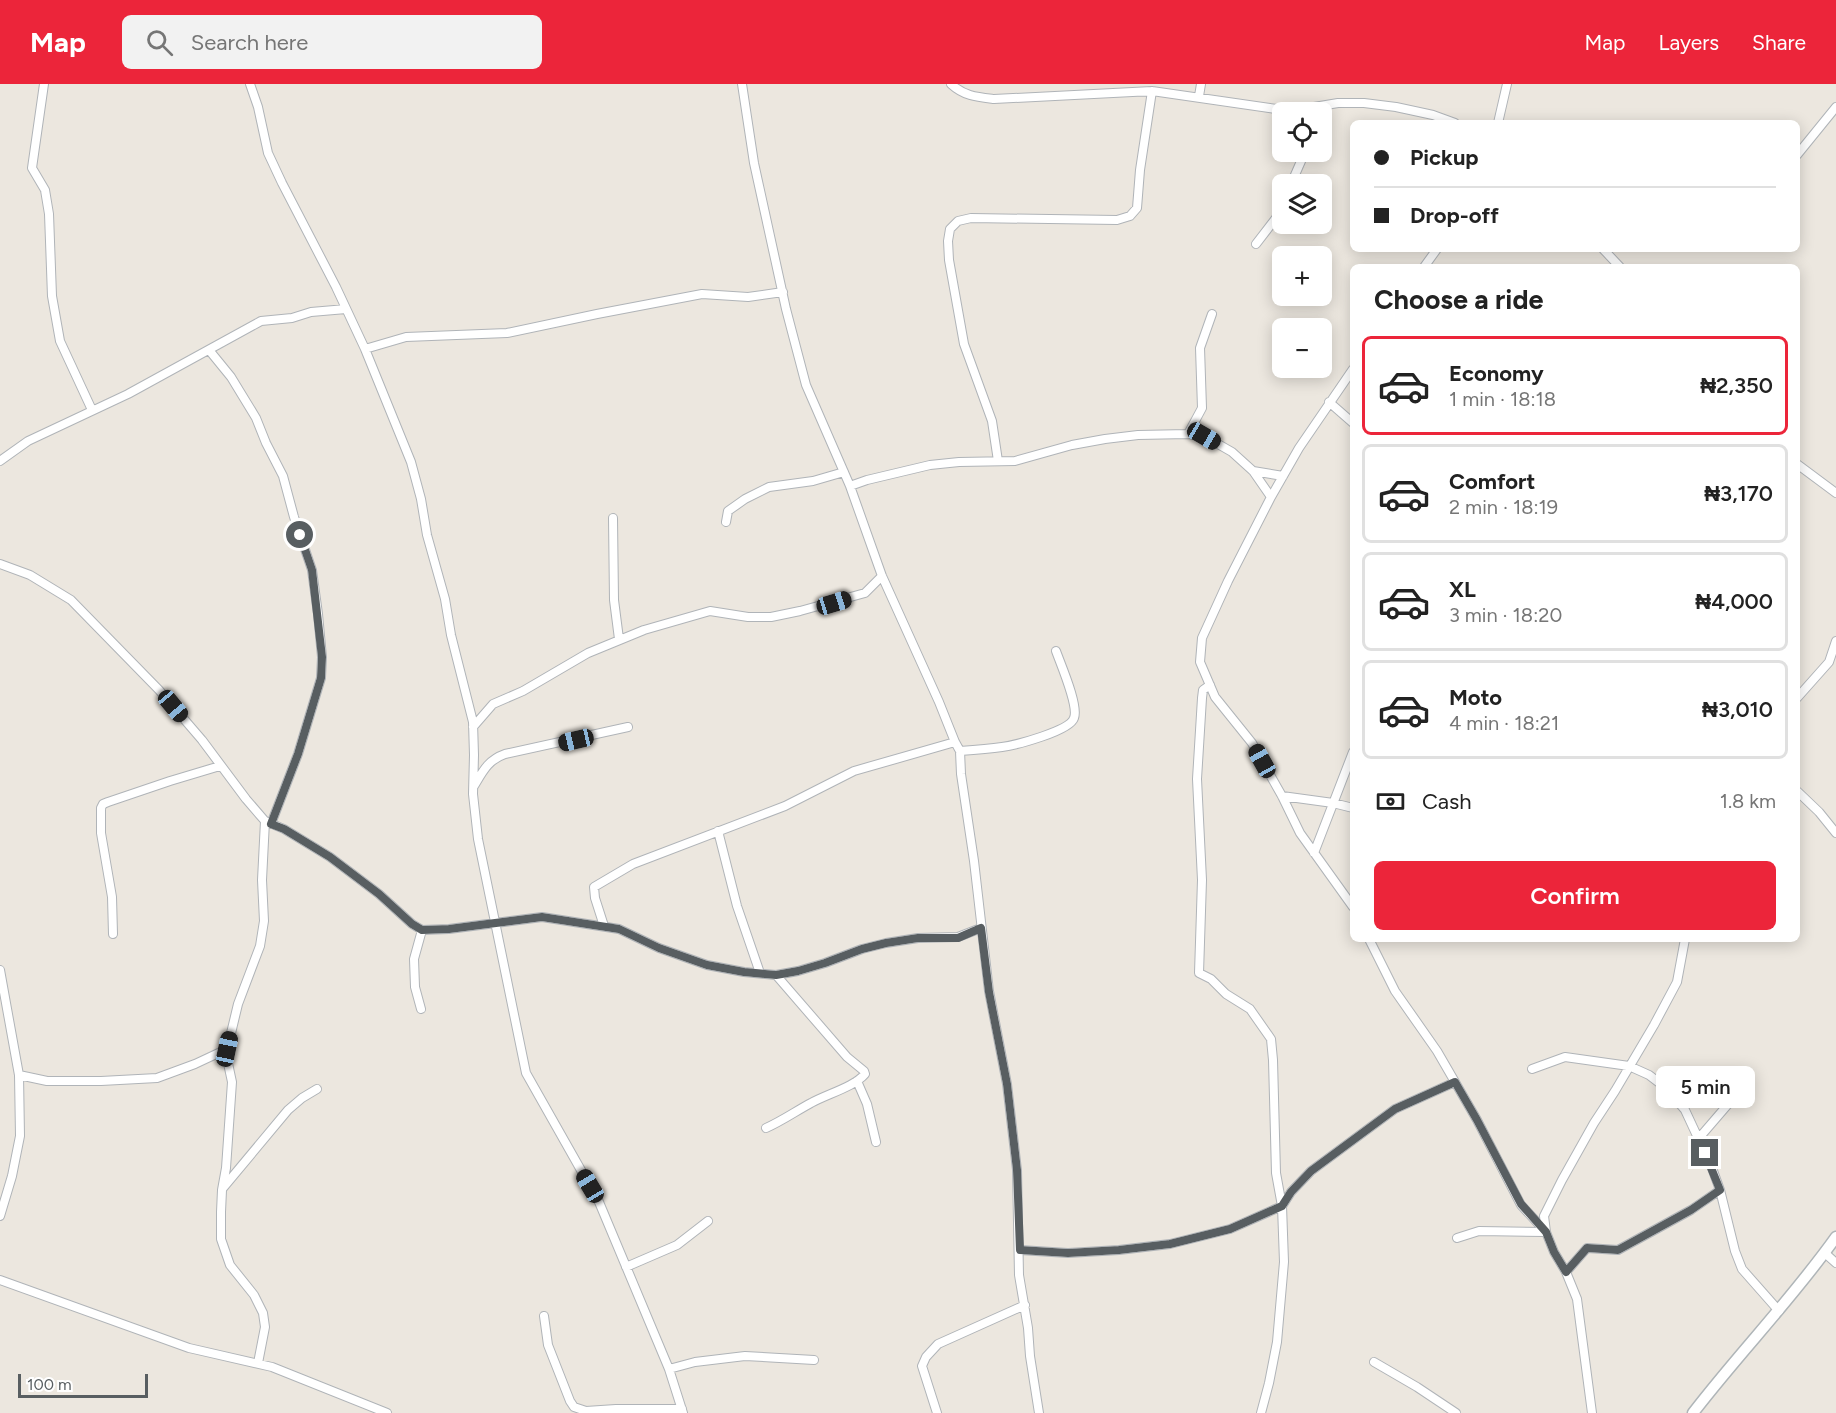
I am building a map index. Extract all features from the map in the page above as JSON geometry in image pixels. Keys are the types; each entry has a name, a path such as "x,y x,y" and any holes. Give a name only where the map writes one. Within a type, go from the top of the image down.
{"street":[{"path":"44,84 32,168 45,190 49,214 52,296 60,341 92,410"},
{"path":"250,84 258,107 268,153 346,309 411,462 421,499 427,535 445,599 473,727 478,839 526,1074 599,1202 669,1369 682,1411 616,1409 586,1411 574,1407 548,1345 544,1316"},
{"path":"742,84 754,163 806,384 850,486 882,576 960,751 989,992 1007,1084 1017,1170 1019,1275 1039,1413"},
{"path":"951,84 960,92 975,97 994,99 1152,91 1272,108"},
{"path":"1199,96 1201,84"},
{"path":"1499,120 1507,84"},
{"path":"998,461 992,421 975,379 962,334 950,268 948,241 951,229 958,220 971,218 1116,220 1130,216 1137,208 1152,91"},
{"path":"1332,104 1364,103 1396,107 1446,120"},
{"path":"1800,152 1836,107"},
{"path":"1256,244 1272,223"},
{"path":"1607,252 1617,264"},
{"path":"364,349 406,337 507,333 702,294 748,297 783,292"},
{"path":"0,461 28,441 128,394 261,321 292,318 310,312 346,309"},
{"path":"1188,434 1202,408 1200,348 1212,314"},
{"path":"209,350 231,377 256,418 283,476 312,570 322,657 321,678 301,746 268,823 262,880 264,921 260,946 238,1004 226,1054 232,1082 226,1168 222,1190 221,1239 230,1265 254,1295 262,1313 265,1327 258,1363"},
{"path":"1350,373 1329,402 1271,497 1202,638 1200,662 1215,697 1252,743 1300,833 1350,903"},
{"path":"1329,402 1350,420"},
{"path":"850,486 930,465 1015,461 1072,445 1138,435 1188,434 1204,436 1232,452 1253,471 1271,497"},
{"path":"1800,466 1836,493"},
{"path":"1253,471 1283,476"},
{"path":"726,522 728,511 769,487 813,481 843,472"},
{"path":"613,518 614,600 619,639"},
{"path":"0,564 30,574 71,600 159,690 268,823 284,829 330,857 422,930 449,929 542,917 619,929 659,948 707,965 776,975 807,969 862,949 886,943 918,938 958,938 981,928"},
{"path":"473,727 494,704 523,691 588,653 665,622 710,611 748,617 771,617 800,611 865,593 882,576"},
{"path":"1800,695 1828,662 1836,641"},
{"path":"960,751 1004,747 1051,733 1074,720 1075,704 1056,651"},
{"path":"1210,685 1203,690 1197,779 1202,880 1199,973 1211,979 1226,994 1250,1009 1271,1039 1273,1060 1276,1173 1282,1206 1284,1262 1277,1342 1261,1413"},
{"path":"474,787 485,767 495,758 628,727"},
{"path":"604,926 594,887 633,864 785,806 854,771 955,742"},
{"path":"1314,853 1350,760"},
{"path":"113,934 111,897 100,833 101,808 108,802 220,766"},
{"path":"1800,794 1836,833"},
{"path":"1282,796 1350,807"},
{"path":"717,831 737,906 760,973"},
{"path":"421,1009 415,987 414,959 422,930"},
{"path":"1370,942 1395,991 1431,1043 1477,1120 1521,1204 1546,1232"},
{"path":"1592,1413 1577,1299 1546,1232 1544,1216 1590,1129 1615,1091 1677,982 1684,942"},
{"path":"0,970 19,1075 20,1136 12,1176 0,1216"},
{"path":"766,1128 780,1123 811,1103 857,1081 863,1077 864,1071 847,1057 776,975"},
{"path":"19,1075 47,1081 157,1078 227,1049"},
{"path":"1532,1070 1565,1057 1629,1065 1649,1074 1666,1088 1685,1110 1699,1138 1720,1190 1735,1251 1742,1269 1779,1311"},
{"path":"857,1081 867,1104 876,1142"},
{"path":"1020,1250 1068,1253 1119,1250 1170,1244 1230,1229 1282,1206 1291,1192 1311,1171 1395,1109 1455,1082"},
{"path":"1699,1138 1730,1102 1740,1085"},
{"path":"222,1190 288,1110 317,1089"},
{"path":"1566,1272 1587,1248 1618,1250 1691,1210 1720,1190"},
{"path":"626,1267 677,1245 708,1221"},
{"path":"1457,1238 1479,1231 1546,1232"},
{"path":"1693,1413 1779,1311 1836,1237"},
{"path":"1826,1251 1836,1263"},
{"path":"0,1280 189,1348 272,1366 387,1413"},
{"path":"937,1413 922,1366 926,1357 938,1344 1025,1305"},
{"path":"669,1369 694,1362 745,1356 814,1360"},
{"path":"1374,1362 1418,1387 1456,1413"}],"route":[{"path":"300,535 312,570 322,657 321,678 298,754 271,824 284,829 330,857 422,930 449,929 542,917 619,929 659,948 707,965 776,975 798,971 886,943 918,938 958,938 981,928 989,992 1007,1084 1017,1170 1020,1250 1068,1253 1119,1250 1170,1244 1230,1229 1282,1206 1291,1192 1319,1164 1395,1109 1455,1082 1509,1184 1529,1215 1546,1232 1566,1272 1587,1248 1618,1250 1691,1210 1720,1190 1705,1153"}]}
